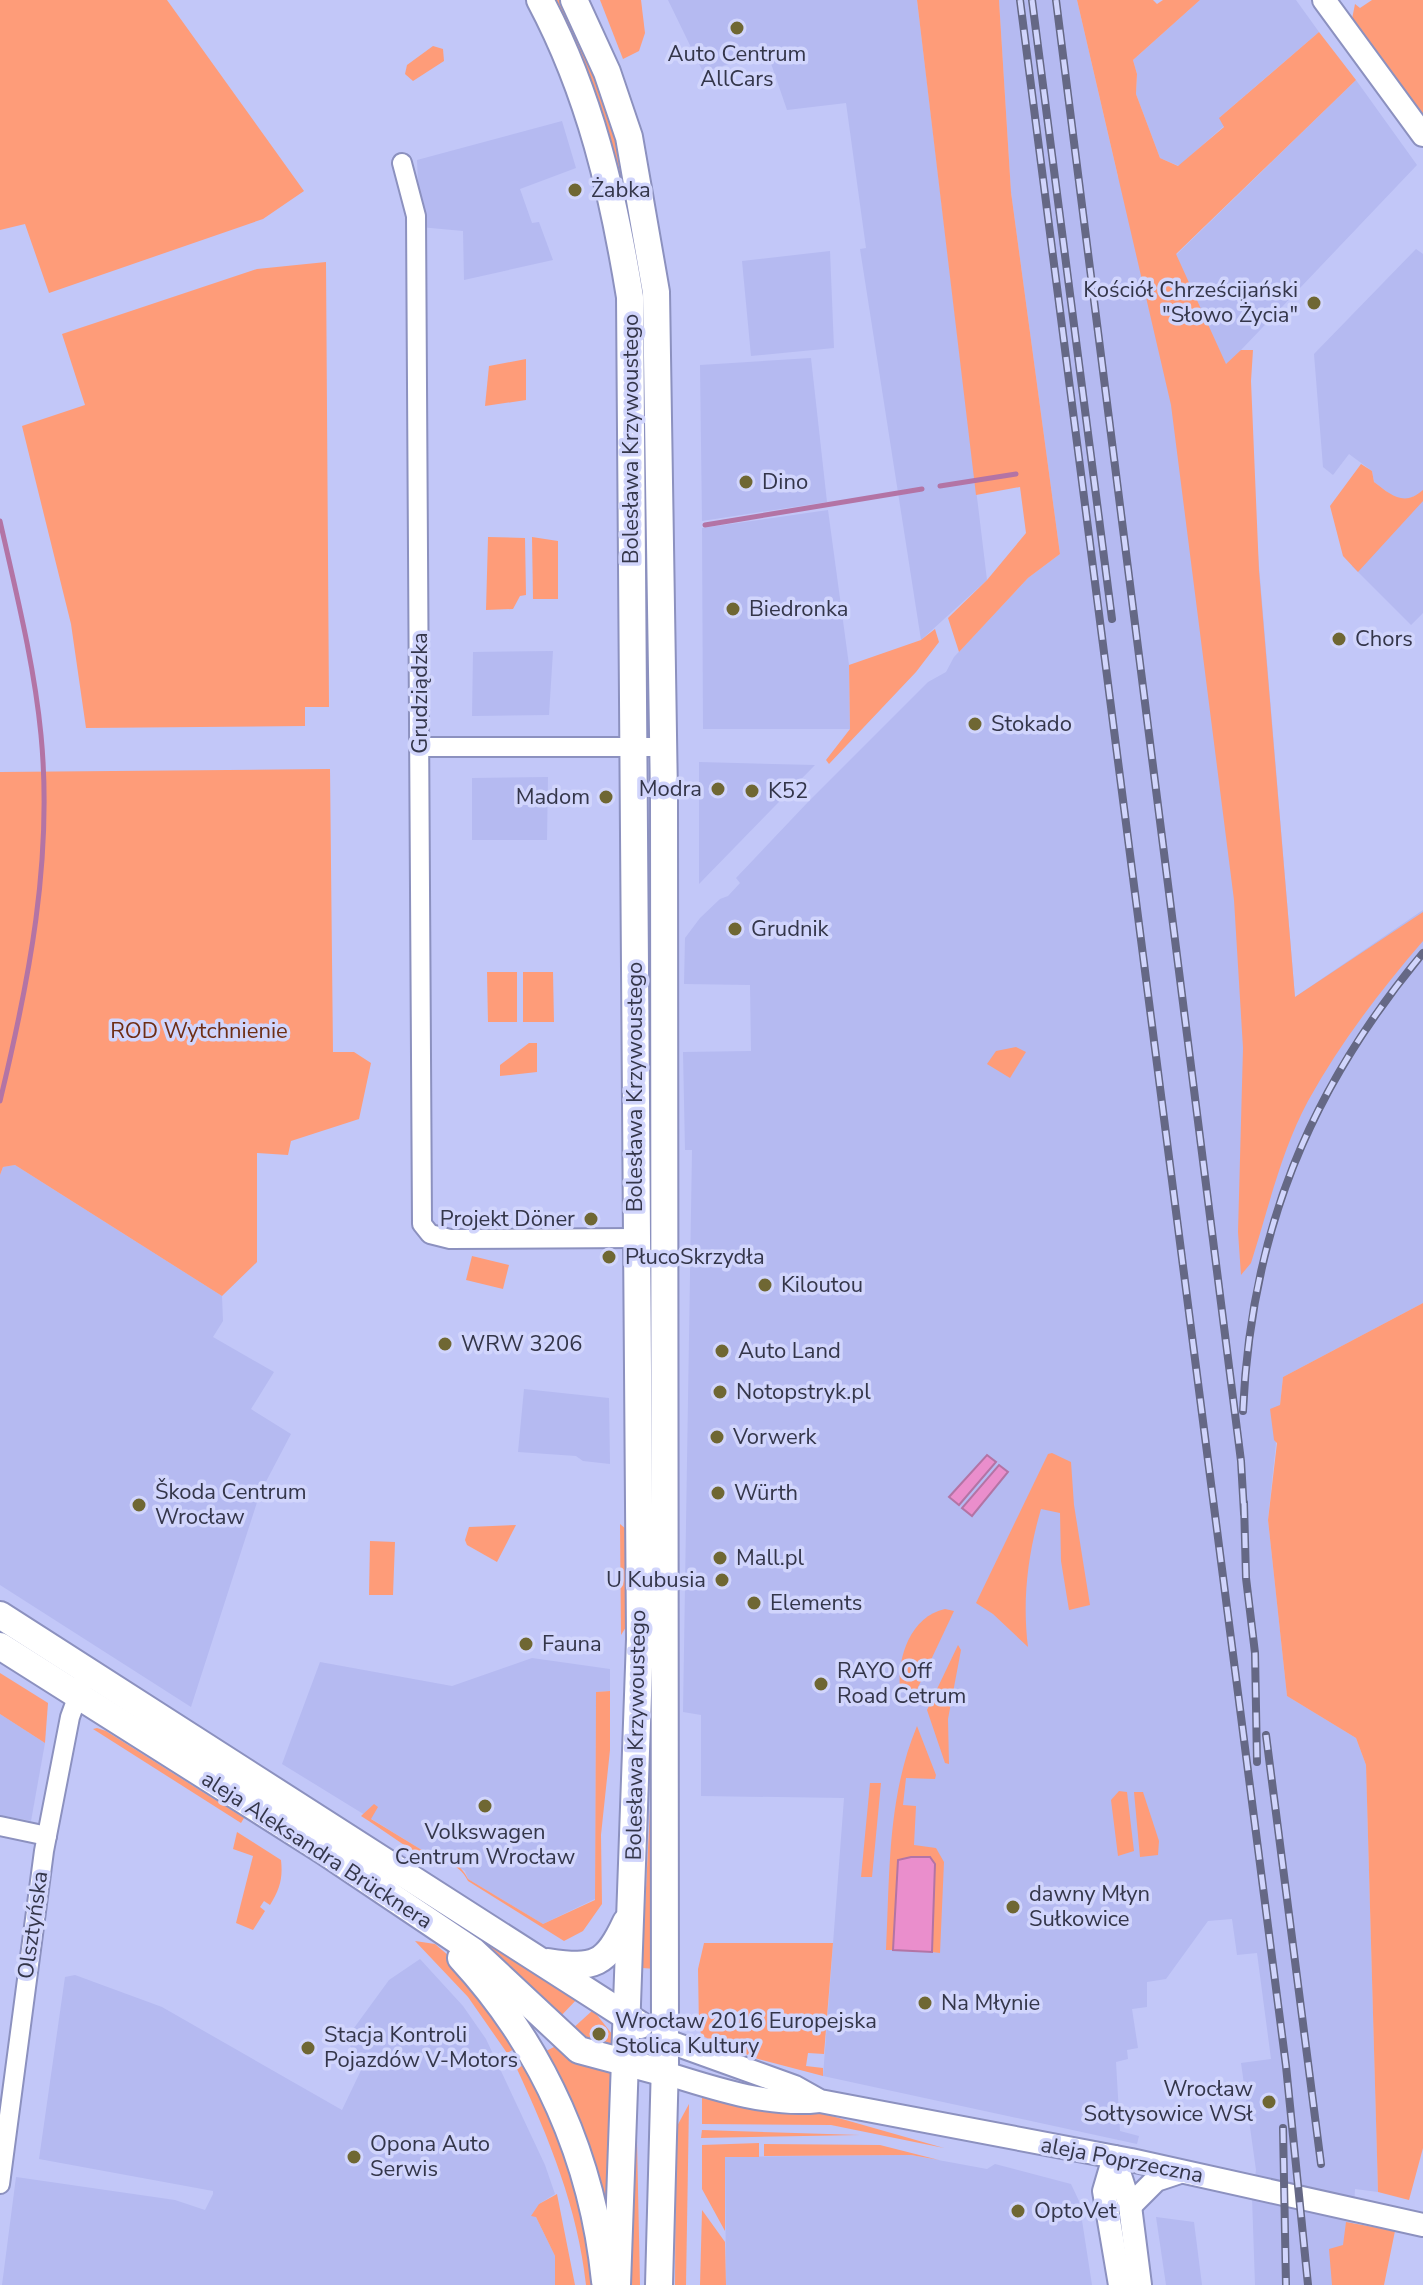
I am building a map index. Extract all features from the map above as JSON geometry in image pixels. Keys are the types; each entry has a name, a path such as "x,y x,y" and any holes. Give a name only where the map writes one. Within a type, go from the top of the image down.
{"main road":[{"name":"Bolesława Krzywoustego","path":"540,0 574,72 603,152 630,297 640,1639 633,1908 624,2063 617,2285"},
{"name":"Bolesława Krzywoustego","path":"574,0 607,72 629,137 656,292 664,747 665,2073 659,2285"},
{"name":"aleja Aleksandra Brücknera","path":"0,1615 83,1683 492,1966 579,2050 665,2073"},
{"name":"aleja Aleksandra Brücknera","path":"0,1646 83,1683 547,1962 664,2040"},
{"path":"547,1962 580,1967 603,1959 614,1948 633,1908"},
{"path":"432,1926 498,2000 551,2087 586,2177 605,2285"}],"street":[{"path":"1324,0 1423,135"},
{"name":"Grudziądzka","path":"402,163 416,216 422,1224 430,1234 450,1239 636,1238"},
{"path":"421,747 664,747"},
{"name":"Olsztyńska","path":"0,2184 47,1836 83,1683"},
{"path":"0,1826 47,1836"},
{"name":"aleja Poprzeczna","path":"664,2040 795,2087 820,2101"},
{"name":"aleja Poprzeczna","path":"665,2073 767,2099 798,2103 820,2101 1185,2171 1423,2225"},
{"path":"1061,2149 1079,2160 1104,2191"},
{"path":"1114,2157 1104,2191 1120,2285"},
{"path":"1114,2157 1130,2206 1140,2285"},
{"path":"1130,2206 1156,2180 1185,2171"}],"shaded area":[{"path":"668,0 917,0 987,580 921,640 860,249 866,248 846,103 787,110 767,52 703,72"},
{"path":"999,0 1077,0 1118,177 1177,254 1356,80 1417,165 1241,350 1295,997 1423,910 1423,1303 1283,1377 1268,1520 1287,1696 1356,1738 1366,1765 1378,2192 1355,2189 1350,2285 1255,2285 1252,2197 1256,2170 1241,2063 1271,2059 1257,1953 1237,1955 1232,1919 1208,1921 1166,1979 1147,1982 1147,2007 1132,2009 1138,2048 1127,2050 1128,2059 1116,2062 1120,2131 1139,2136 1137,2144 823,2076 844,1798 701,1796 701,1715 683,1712 692,1150 685,1150 683,1052 751,1051 750,985 684,984 685,938 700,918 740,883 736,878 808,802 928,682 946,672 954,657 1028,578 1060,554 1011,192"},
{"path":"1200,0 1296,0 1319,32 1220,117 1224,126 1179,166 1160,158 1136,94 1137,74 1133,60"},
{"path":"562,121 576,168 520,189 532,223 539,222 553,260 464,280 463,231 420,227 417,160"},
{"path":"1416,249 1423,254 1423,613 1411,625 1352,566 1416,496 1403,500 1394,497 1374,482 1372,471 1349,454 1333,475 1323,467 1314,354"},
{"path":"830,251 834,348 751,356 742,261"},
{"path":"811,358 827,502 702,521 700,365"},
{"path":"828,510 849,665 850,729 703,729 702,528"},
{"path":"553,651 549,715 472,716 473,652"},
{"path":"699,762 815,765 699,884"},
{"path":"548,777 547,840 472,840 472,778"},
{"path":"15,1165 222,1296 223,1321 213,1337 274,1372 251,1409 291,1434 260,1493 191,1707 0,1585 0,1175 3,1167"},
{"path":"524,1389 609,1398 610,1464 583,1461 576,1456 518,1452"},
{"path":"987,1455 996,1462 959,1505 949,1497"},
{"path":"999,1465 1008,1472 972,1516 962,1508"},
{"name":"Volkswagen Centrum Wrocław","path":"532,1658 610,1669 610,1691 596,1692 595,1899 543,1924 468,1879 465,1871 444,1858 435,1858 282,1764 320,1662 452,1686"},
{"path":"0,1714 45,1743 31,1821 0,1815"},
{"path":"930,1857 935,1864 932,1952 893,1950 898,1860"},
{"path":"420,1959 463,2006 486,2039 545,2165 555,2194 539,2204 536,2217 555,2256 555,2285 2,2285 16,2177 175,2200 205,2210 213,2194 213,2191 39,2159 65,1977 75,1975 162,2007 342,2110 364,2064 358,2060 346,2039 389,1980"},
{"path":"911,2155 987,2169 995,2164 1071,2184 1079,2201 1092,2285 726,2285 725,2157"},
{"path":"1156,2217 1194,2222 1202,2285 1166,2285"}],"green space":[{"path":"0,0 167,0 304,191 263,219 49,293 25,224 0,230"},
{"path":"548,0 564,0 615,125 643,256 654,685 642,686 638,304"},
{"path":"600,0 641,0 645,33 639,51 623,59"},
{"path":"917,0 999,0 1011,192 1060,554 1028,578 959,652 948,618 987,580 1026,533 1020,487 976,495"},
{"path":"1077,0 1153,0 1157,4 1163,0 1200,0 1133,60 1137,74 1136,94 1160,158 1178,166 1224,127 1219,118 1319,32 1356,80 1176,254 1226,364 1241,350 1253,350 1251,381 1259,571 1295,997 1423,912 1423,941 1361,1018 1298,1120 1251,1263 1241,1275 1238,1232 1243,1048 1234,900 1171,405"},
{"path":"1372,0 1423,0 1423,115 1352,19 1355,4 1360,8"},
{"path":"433,46 443,49 444,61 413,81 405,74 407,65"},
{"path":"326,262 329,707 305,707 305,726 86,728 71,624 22,426 85,405 62,334 257,269"},
{"path":"526,359 526,400 485,406 489,366"},
{"path":"1361,464 1372,471 1374,482 1392,495 1410,498 1423,490 1423,501 1358,572 1343,556 1330,506"},
{"path":"488,537 525,538 526,595 520,596 513,609 486,610"},
{"path":"532,537 558,541 558,599 533,599"},
{"path":"935,629 939,642 916,672 829,764 826,760 850,729 849,665 921,640"},
{"name":"ROD Wytchnienie","path":"330,769 333,1052 354,1052 371,1063 359,1119 291,1141 288,1155 257,1153 257,1262 222,1296 15,1165 3,1167 0,1175 0,772"},
{"path":"487,972 517,972 517,1022 488,1022"},
{"path":"523,972 553,972 554,1022 523,1022"},
{"path":"529,1043 537,1043 537,1072 500,1076 500,1065"},
{"path":"1016,1047 1026,1052 1010,1078 987,1064 996,1051"},
{"path":"472,1256 509,1265 503,1289 466,1280"},
{"path":"1423,1303 1423,2148 1409,2200 1378,2192 1366,1765 1356,1738 1287,1696 1268,1520 1277,1443 1270,1409 1280,1405 1283,1377"},
{"path":"1048,1454 1071,1462 1074,1505 1090,1605 1069,1610 1061,1561 1060,1513 1041,1509 1027,1577 1028,1647 993,1614 976,1603"},
{"path":"620,1524 626,1529 626,1627 621,1635"},
{"path":"516,1525 497,1562 467,1545 465,1540 469,1527"},
{"path":"370,1541 395,1542 393,1595 369,1595"},
{"path":"945,1609 954,1611 913,1698 900,1688 904,1651 923,1620"},
{"path":"958,1645 961,1650 948,1719 949,1764 945,1763 927,1710"},
{"path":"0,1673 48,1703 45,1743 0,1714"},
{"path":"610,1691 610,1750 601,1835 602,1904 583,1931 564,1941 468,1881 459,1869 426,1858 361,1816 374,1804 378,1807 371,1819 435,1858 455,1864 463,1871 468,1879 543,1924 595,1900 596,1692"},
{"path":"917,1726 936,1775 935,1779 906,1778 903,1805 916,1806 914,1845 936,1848 944,1862 940,1953 932,1952 935,1865 898,1860 893,1950 886,1950 895,1808 907,1753"},
{"path":"97,1728 244,1818 241,1823 93,1729"},
{"path":"652,1769 655,1771 656,1969 642,1968"},
{"path":"870,1783 881,1783 872,1877 861,1877"},
{"path":"1119,1791 1127,1792 1134,1851 1118,1856 1111,1800"},
{"path":"1134,1792 1143,1792 1159,1841 1158,1855 1140,1857"},
{"path":"300,1825 579,1997 559,2018 458,1925"},
{"path":"237,1832 281,1860 278,1888 270,1905 264,1901 260,1907 265,1911 253,1930 236,1923 253,1856 233,1849"},
{"path":"415,1941 435,1944 449,1956 518,2047 507,2053 468,1997"},
{"path":"704,1943 833,1943 824,2054 808,2053 806,2066 823,2068 823,2076 758,2059 702,2036 699,2028 698,1969"},
{"path":"593,2010 612,2034 611,2047 593,2046 571,2030"},
{"path":"556,2046 612,2071 613,2240 542,2053"},
{"path":"528,2062 576,2177 594,2285 586,2285 569,2201 517,2069"},
{"path":"636,2092 640,2285 631,2285 630,2106"},
{"path":"719,2096 828,2115 944,2148 831,2125 702,2124 702,2097"},
{"path":"689,2104 686,2285 675,2285 676,2128"},
{"path":"702,2130 860,2135 701,2138"},
{"path":"759,2143 759,2157 725,2157 725,2231 702,2189 702,2145"},
{"path":"764,2144 880,2145 939,2160 911,2155 764,2156"},
{"path":"557,2194 575,2285 555,2285 555,2256 536,2217 531,2216 539,2204"},
{"path":"702,2210 725,2242 726,2285 700,2285"},
{"path":"1346,2222 1395,2231 1384,2285 1332,2285 1329,2249 1343,2245"}],"waterway":[{"path":"940,486 1016,474"},
{"path":"705,525 922,489"},
{"path":"0,521 34,681 44,781 44,828 36,920 0,1101"}],"railway":[{"path":"1020,0 1286,2066 1308,2285"},
{"path":"1032,0 1112,619"},
{"path":"1056,0 1241,1461 1244,1513"},
{"path":"1243,1411 1248,1346 1258,1283 1273,1224 1293,1166 1318,1111 1348,1057 1423,953"},
{"path":"1244,1503 1246,1578 1255,1653 1257,1762"},
{"path":"1266,1735 1321,2164"},
{"path":"1283,2128 1286,2285"}],"place":[{"name":"Auto Centrum AllCars","path":"737,28"},
{"name":"Żabka","path":"575,190"},
{"name":"Kościół Chrześcijański \"Słowo Życia\"","path":"1314,303"},
{"name":"Dino","path":"746,482"},
{"name":"Biedronka","path":"733,609"},
{"name":"Chors","path":"1339,639"},
{"name":"Stokado","path":"975,724"},
{"name":"Modra","path":"718,789"},
{"name":"K52","path":"752,791"},
{"name":"Madom","path":"606,797"},
{"name":"Grudnik","path":"735,929"},
{"name":"Projekt Döner","path":"591,1219"},
{"name":"PłucoSkrzydła","path":"609,1257"},
{"name":"Kiloutou","path":"765,1285"},
{"name":"WRW 3206","path":"445,1344"},
{"name":"Auto Land","path":"722,1351"},
{"name":"Notopstryk.pl","path":"720,1392"},
{"name":"Vorwerk","path":"717,1437"},
{"name":"Würth","path":"718,1493"},
{"name":"Škoda Centrum Wrocław","path":"139,1505"},
{"name":"Mall.pl","path":"720,1558"},
{"name":"U Kubusia","path":"722,1580"},
{"name":"Elements","path":"754,1603"},
{"name":"Fauna","path":"526,1644"},
{"name":"RAYO Off Road Cetrum","path":"821,1684"},
{"name":"Volkswagen Centrum Wrocław","path":"485,1806"},
{"name":"dawny Młyn Sułkowice","path":"1013,1907"},
{"name":"Na Młynie","path":"925,2003"},
{"name":"Wrocław 2016 Europejska Stolica Kultury","path":"599,2034"},
{"name":"Stacja Kontroli Pojazdów V-Motors","path":"308,2048"},
{"name":"Wrocław Sołtysowice WSł","path":"1269,2102"},
{"name":"Opona Auto Serwis","path":"354,2157"},
{"name":"OptoVet","path":"1018,2211"}]}
